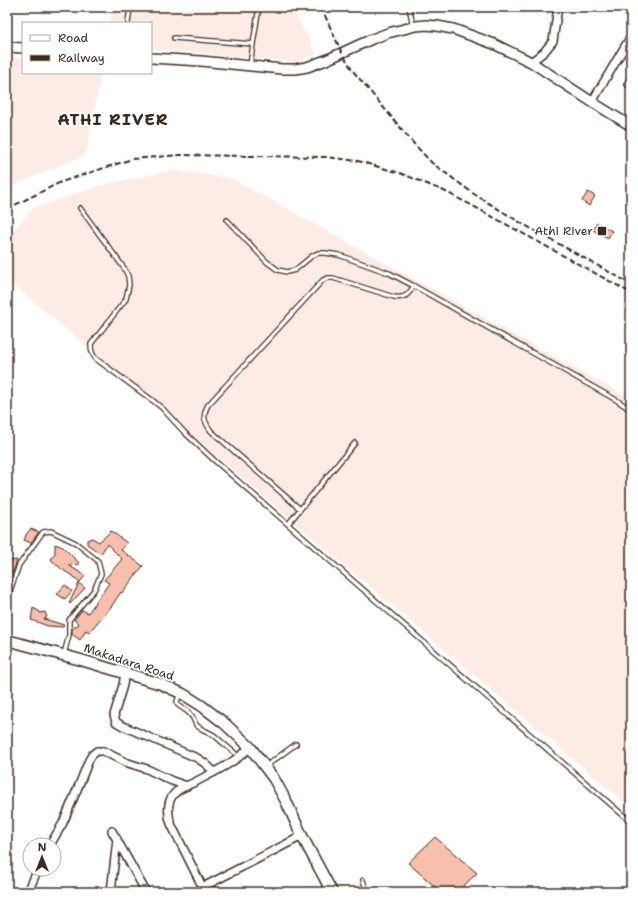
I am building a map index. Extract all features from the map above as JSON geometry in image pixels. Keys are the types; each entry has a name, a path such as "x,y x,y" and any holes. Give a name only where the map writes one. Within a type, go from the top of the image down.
{"main road":[{"name":"Makadara Road","path":"7,640 161,684 181,693 220,720 250,747 274,779 332,892"}],"street":[{"path":"531,62 544,52 554,41 558,7"},
{"path":"152,58 296,69 307,67 326,60 388,33 426,24 453,29 494,44 531,62 631,126"},
{"path":"592,102 631,36"},
{"path":"7,47 22,48"},
{"path":"125,673 123,685 114,712 116,722 197,758 214,772"},
{"path":"250,747 245,753 236,759 174,793 171,797 168,816 204,890 302,836"},
{"path":"55,837 63,823 89,760 97,751 103,751 125,762 187,786"},
{"path":"112,831 146,892"},
{"path":"111,892 117,839"},
{"path":"28,892 35,877"}],"lane":[{"path":"128,22 130,7"},
{"path":"250,66 259,7"},
{"path":"409,7 413,26"},
{"path":"174,38 253,44"},
{"path":"80,208 124,268 128,276 129,285 126,299 91,344 92,354 96,359 162,408 194,442 631,822"},
{"path":"227,220 267,262 278,270 287,272 295,270 312,256 318,253 325,253 339,255 389,273 611,397 631,410"},
{"path":"300,509 211,431 206,424 204,417 208,405 323,280 333,278 401,298 407,296 414,286"},
{"path":"288,524 355,443"},
{"path":"7,606 9,594 19,565 43,532 51,531 67,538 76,543 98,561 101,574 94,590 69,620 69,635 63,655"},
{"path":"181,693 177,701 178,705 188,712 196,725 214,734 235,753"},
{"path":"265,766 296,744"},
{"path":"363,880 367,892"}],"shaded area":[{"path":"112,7 291,7 317,54 294,62 152,49 152,22 110,22"},
{"path":"7,57 22,58 22,74 101,74 86,154 7,188"},
{"path":"174,170 233,179 631,399 631,808 7,279 7,238 34,208 98,186"}],"building":[{"path":"631,71 631,83 628,89 623,84"},
{"path":"588,192 595,196 589,206 582,201"},
{"name":"Athi River","path":"597,223 612,231 608,238 593,230"},
{"path":"31,529 39,532 31,543 24,540 27,533"},
{"path":"111,531 127,543 121,550 143,566 122,593 121,592 111,607 89,632 86,630 80,640 72,634 72,629 79,624 74,620 82,610 88,613 109,583 104,580 122,559 107,544 101,554 87,544 87,540 92,538 99,542"},
{"path":"55,544 63,547 80,564 68,565 85,576 80,582 51,559 55,553"},
{"path":"17,560 13,573 7,570 9,561"},
{"path":"79,583 85,588 70,604 69,603"},
{"path":"65,585 72,591 65,599 57,594"},
{"path":"33,608 40,613 45,612 47,617 44,619 64,625 63,627 48,626 31,620"},
{"path":"435,837 477,873 457,892 441,892 408,863"}],"railway":[{"path":"321,7 342,53 353,71 414,144 432,163 474,194 521,223 631,284"},
{"path":"7,209 61,182 132,159 179,155 326,157 358,161 400,173 444,191 631,293"}],"place":[{"name":"Athi River","path":"602,231"}],"district":[{"name":"ATHI RIVER","path":"113,119"}]}
